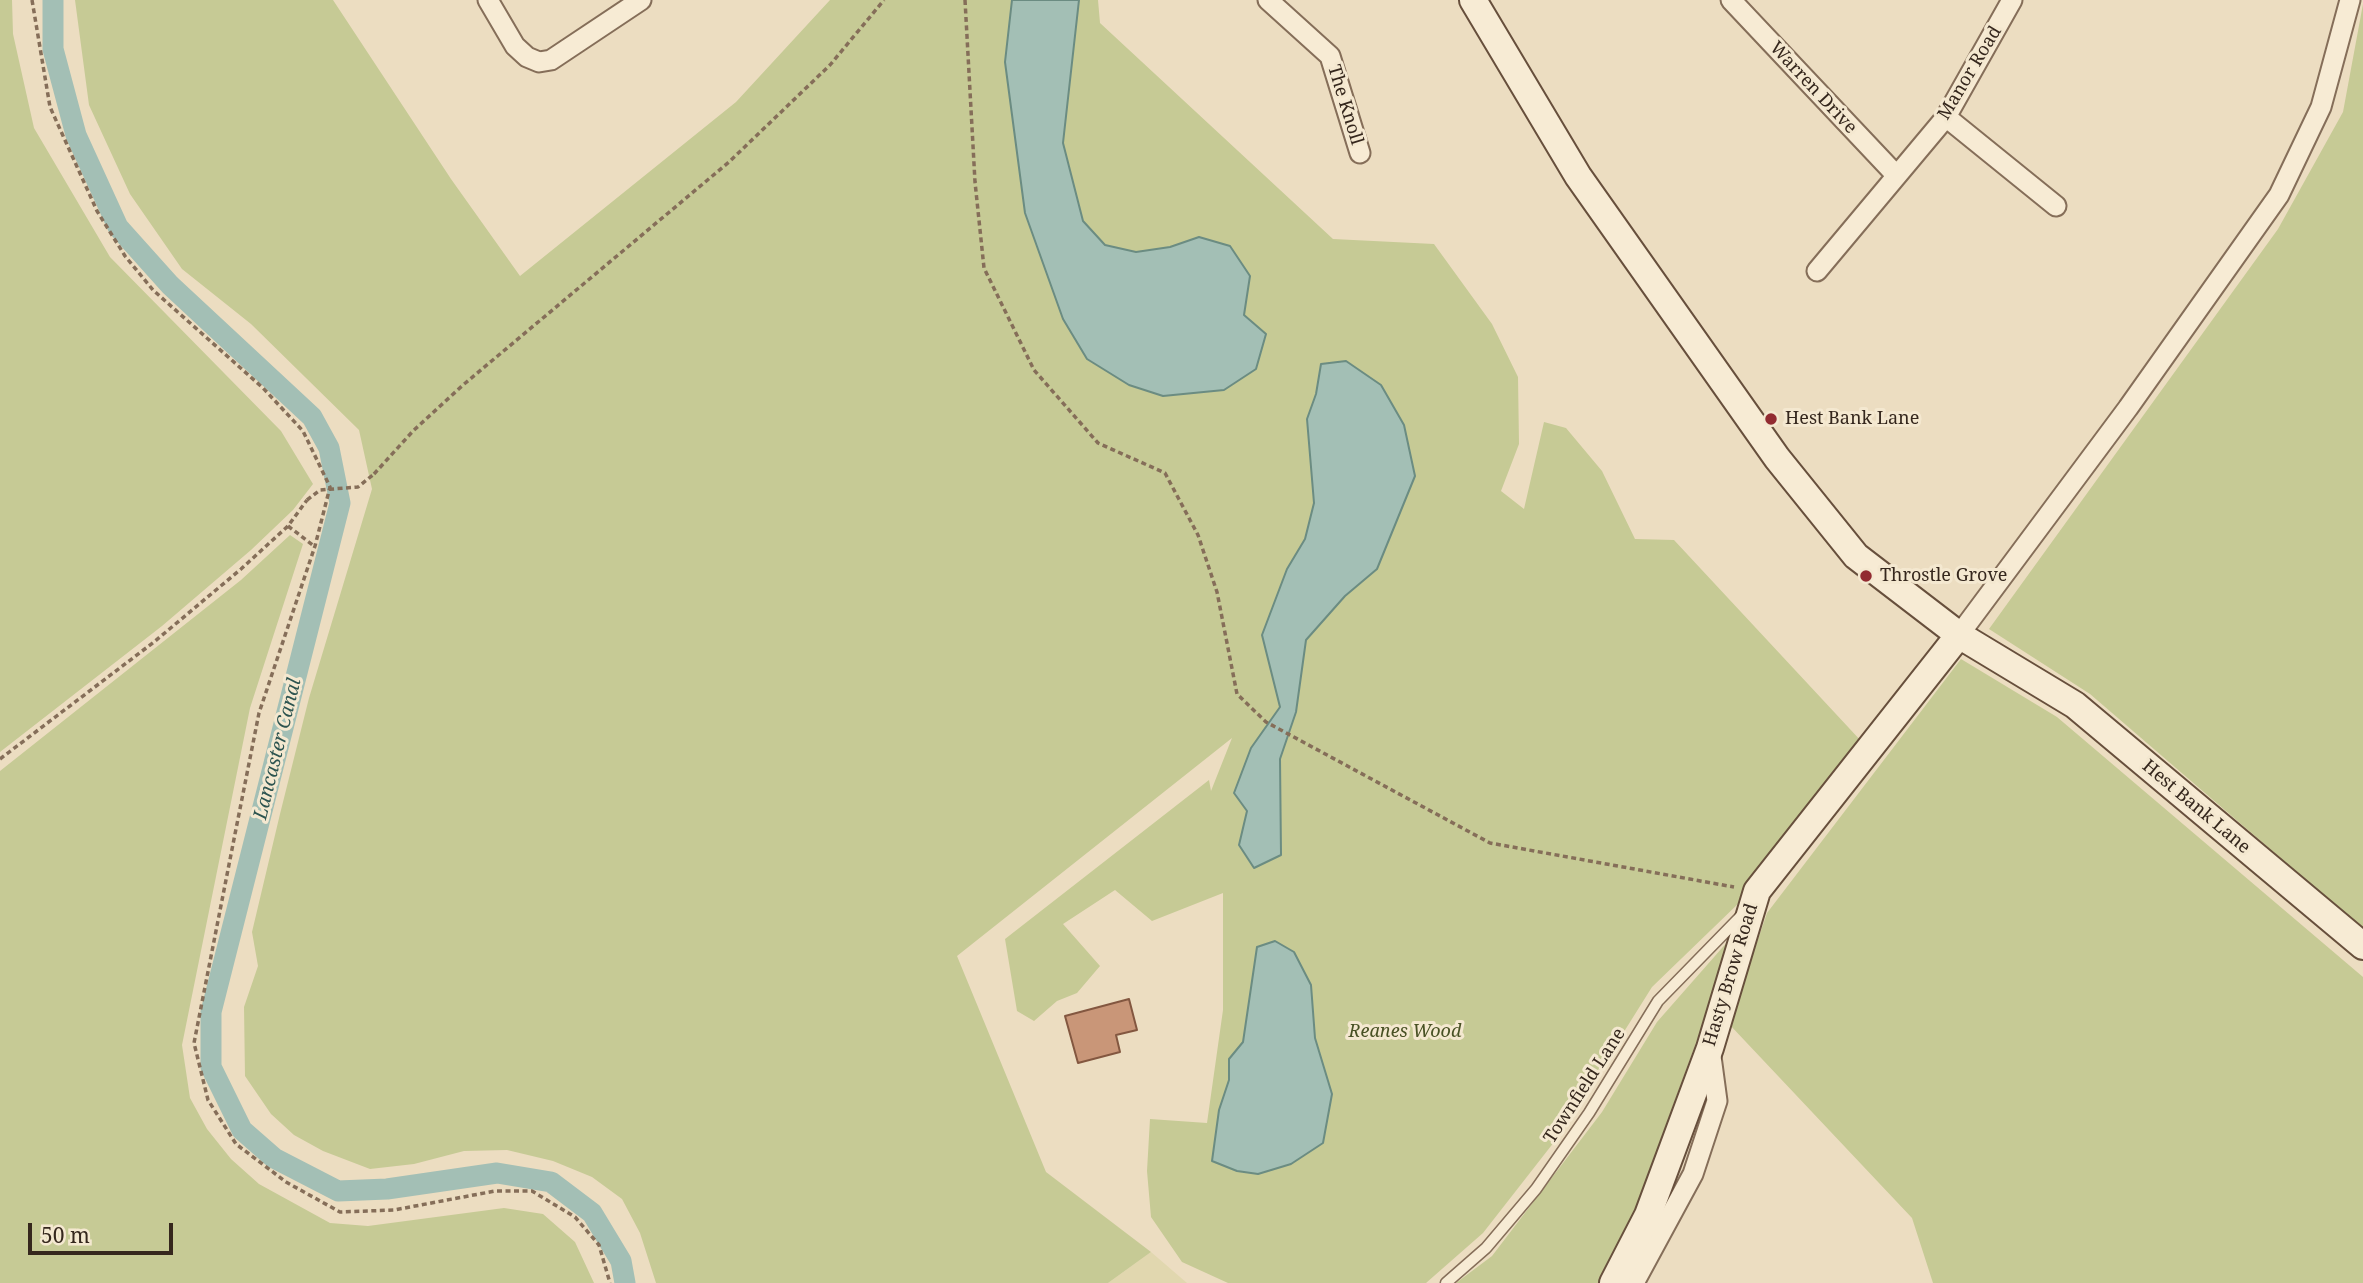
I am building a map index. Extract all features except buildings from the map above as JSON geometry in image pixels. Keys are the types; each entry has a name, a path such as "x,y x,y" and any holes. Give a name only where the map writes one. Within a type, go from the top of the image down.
{"street":[{"path":"488,0 515,46 527,57 539,62 551,60 640,0"},
{"name":"The Knoll","path":"1268,0 1330,56 1360,153"},
{"name":"Hest Bank Lane","path":"1473,0 1578,176 1777,458 1856,556 1959,635 2075,705 2363,946"},
{"name":"Manor Road","path":"1817,271 1946,117 2012,0"},
{"path":"1959,635 2128,408 2279,195 2321,107 2350,0"},
{"name":"Warren Drive","path":"1735,1 1896,175"},
{"path":"1946,117 2056,206"},
{"name":"Hasty Brow Road","path":"1613,1283 1648,1215 1710,1048 1754,899 1959,635"},
{"path":"1634,1283 1693,1174 1717,1101 1710,1048"}],"lane":[{"name":"Townfield Lane","path":"1446,1283 1486,1248 1536,1189 1589,1112 1658,1001 1754,899"}],"path":[{"path":"32,0 50,107 97,211 125,256 153,290 263,388 303,431 330,487 315,546 259,713 194,1043 208,1100 236,1144 286,1182 340,1212 394,1210 495,1191 531,1191 575,1217 598,1245 610,1283"},
{"path":"0,759 154,642 288,526 307,500 320,490 358,487 374,474 413,431 463,385 729,162 830,65 884,0"},
{"path":"959,0 964,6"},
{"path":"965,0 984,268 1034,370 1043,381 1098,443 1165,473 1198,535 1217,592 1237,694 1266,722 1490,843 1754,899"},
{"path":"288,526 315,546"}],"shaded area":[{"path":"1151,1252 1187,1283 1108,1283"}],"green space":[{"path":"0,0 12,0 13,34 34,128 110,257 281,431 313,484 293,510 251,550 162,626 0,752"},
{"name":"Reanes Wood","path":"75,0 333,0 451,179 520,276 736,102 830,0 1098,0 1100,23 1333,239 1434,244 1492,324 1518,377 1519,444 1501,491 1524,509 1544,422 1566,428 1602,471 1635,539 1674,540 1862,742 1741,901 1652,987 1558,1137 1483,1233 1426,1283 1228,1283 1182,1262 1151,1217 1147,1171 1150,1119 1207,1123 1223,1010 1223,893 1152,921 1115,890 1063,924 1100,966 1077,993 1057,1001 1034,1021 1017,1011 1005,939 1209,780 1211,791 1232,738 957,956 1046,1172 1151,1252 1108,1283 656,1283 640,1233 622,1199 592,1177 553,1161 507,1150 464,1151 414,1164 370,1169 323,1151 294,1135 271,1114 245,1076 244,1007 258,966 252,932 280,814 309,698 372,489 359,430 251,324 182,269 130,194 89,105"},
{"path":"2363,4 2363,929 2090,694 1989,629 2278,229 2343,112"},
{"path":"290,535 303,544 250,708 182,1045 190,1098 207,1129 231,1159 259,1184 330,1223 368,1226 504,1208 543,1214 575,1242 594,1283 0,1283 0,771 241,580"},
{"path":"1961,659 2057,717 2363,977 2363,1283 1933,1283 1912,1218 1729,1024 1767,913"},
{"path":"1729,940 1721,974 1628,1229 1599,1283 1456,1283 1492,1256 1602,1112 1657,1022"}],"water":[{"path":"1012,0 1079,0 1063,143 1083,221 1105,245 1136,252 1170,247 1199,237 1230,246 1250,276 1244,315 1266,334 1256,369 1224,390 1163,396 1129,385 1087,359 1063,319 1025,213 1005,62"},
{"path":"1346,361 1381,385 1404,425 1415,476 1377,569 1345,596 1306,640 1296,712 1280,759 1281,855 1254,868 1239,845 1247,811 1234,793 1251,748 1280,707 1262,635 1287,569 1305,539 1314,503 1307,419 1316,394 1321,364"},
{"path":"1275,941 1294,952 1311,985 1315,1038 1332,1094 1323,1143 1291,1164 1258,1174 1237,1171 1212,1161 1219,1110 1229,1080 1229,1059 1243,1042 1257,947"}],"waterway":[{"name":"Lancaster Canal","path":"53,0 53,49 76,135 118,227 170,285 312,417 329,448 340,503 211,1012 211,1067 242,1130 274,1158 338,1191 387,1189 497,1173 551,1182 592,1213 621,1261 625,1283"}],"place":[{"name":"Hest Bank Lane","path":"1771,419"},
{"name":"Throstle Grove","path":"1866,576"}]}
